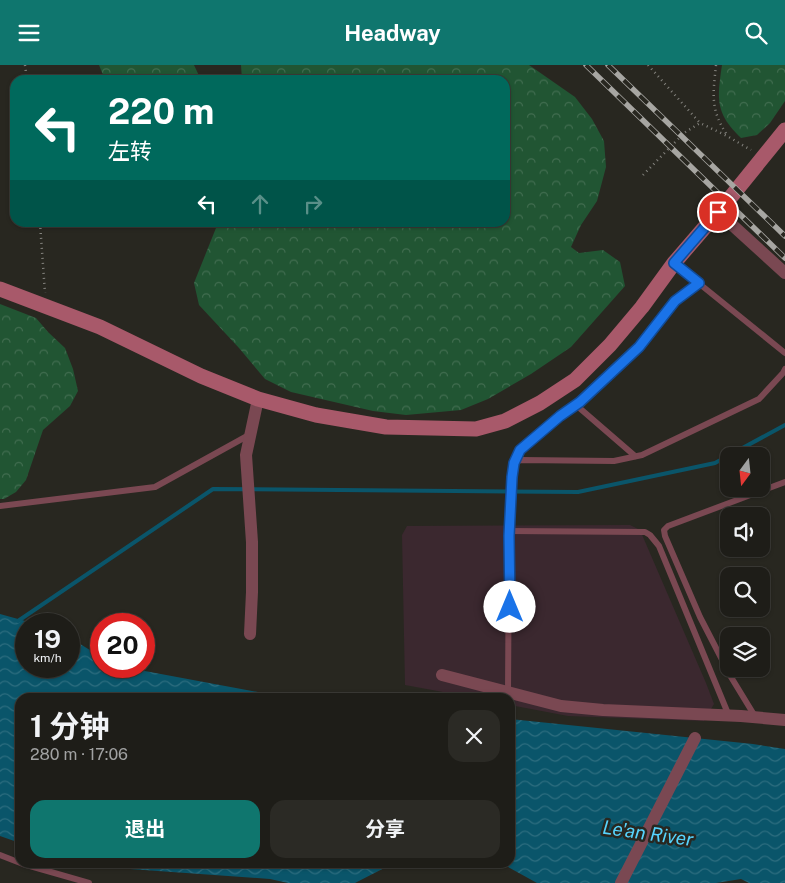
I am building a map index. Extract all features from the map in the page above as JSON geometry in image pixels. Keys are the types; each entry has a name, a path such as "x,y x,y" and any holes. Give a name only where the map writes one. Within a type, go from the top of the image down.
{"street":[{"path":"0,289 100,327 201,377 258,399 316,415 386,427 476,429 505,421 540,403 575,380 642,307 674,263 785,130"},
{"path":"718,212 785,273"},
{"path":"250,634 252,542 246,455 258,399"},
{"path":"442,675 561,706 785,720"},
{"path":"621,883 695,738"}],"lane":[{"path":"674,263 785,353"},
{"path":"508,691 511,499 514,463 520,450 576,405 639,347 675,301 699,283"},
{"path":"514,463 521,460 614,461 636,456 759,399 785,369"},
{"path":"576,405 636,456"},
{"path":"0,506 155,487 250,434"},
{"path":"756,718 731,677 700,617 664,536 664,530 668,526 785,482"},
{"path":"510,531 645,532 650,535 659,546 729,716"},
{"path":"0,855 15,861"},
{"path":"37,868 89,883"}],"path":[{"path":"648,65 700,123 727,136 763,158"},
{"path":"716,65 712,96 717,120 727,136"},
{"path":"643,175 684,133 700,123"},
{"path":"40,227 46,307"}],"shaded area":[{"path":"630,525 640,530 714,704 704,721 568,716 515,706 515,693 448,693 405,685 402,535 407,526"}],"green space":[{"path":"99,65 194,65 199,75 103,75"},
{"path":"241,65 529,65 575,97 592,119 604,141 606,167 597,201 581,225 571,247 579,253 603,250 620,262 625,286 571,347 531,374 488,399 461,410 406,415 373,411 291,392 265,379 199,305 194,283 216,227 510,227 510,75 242,75"},
{"path":"722,65 785,65 785,101 770,123 757,135 741,138 726,121 722,113 719,87"},
{"path":"0,304 36,318 65,348 73,369 78,391 70,406 43,430 26,480 16,492 4,499 0,499"}],"water":[{"path":"0,614 15,618 15,678 80,678 80,644 90,650 90,678 155,678 155,673 263,693 15,693 15,841 0,836"},
{"name":"Le'an River","path":"515,720 785,749 785,883 749,883 741,879 716,883 537,883 510,868 515,868"},
{"path":"116,868 384,868 355,883 288,883 270,879"}],"waterway":[{"path":"30,613 213,489 578,492 715,463 785,425"}],"railway":[{"path":"586,65 785,258"},
{"path":"608,65 785,236"}],"route":[{"path":"510,607 509,536 512,477 514,463 520,450 560,416 580,402 639,347 675,301 699,283 674,263 718,212"}]}
